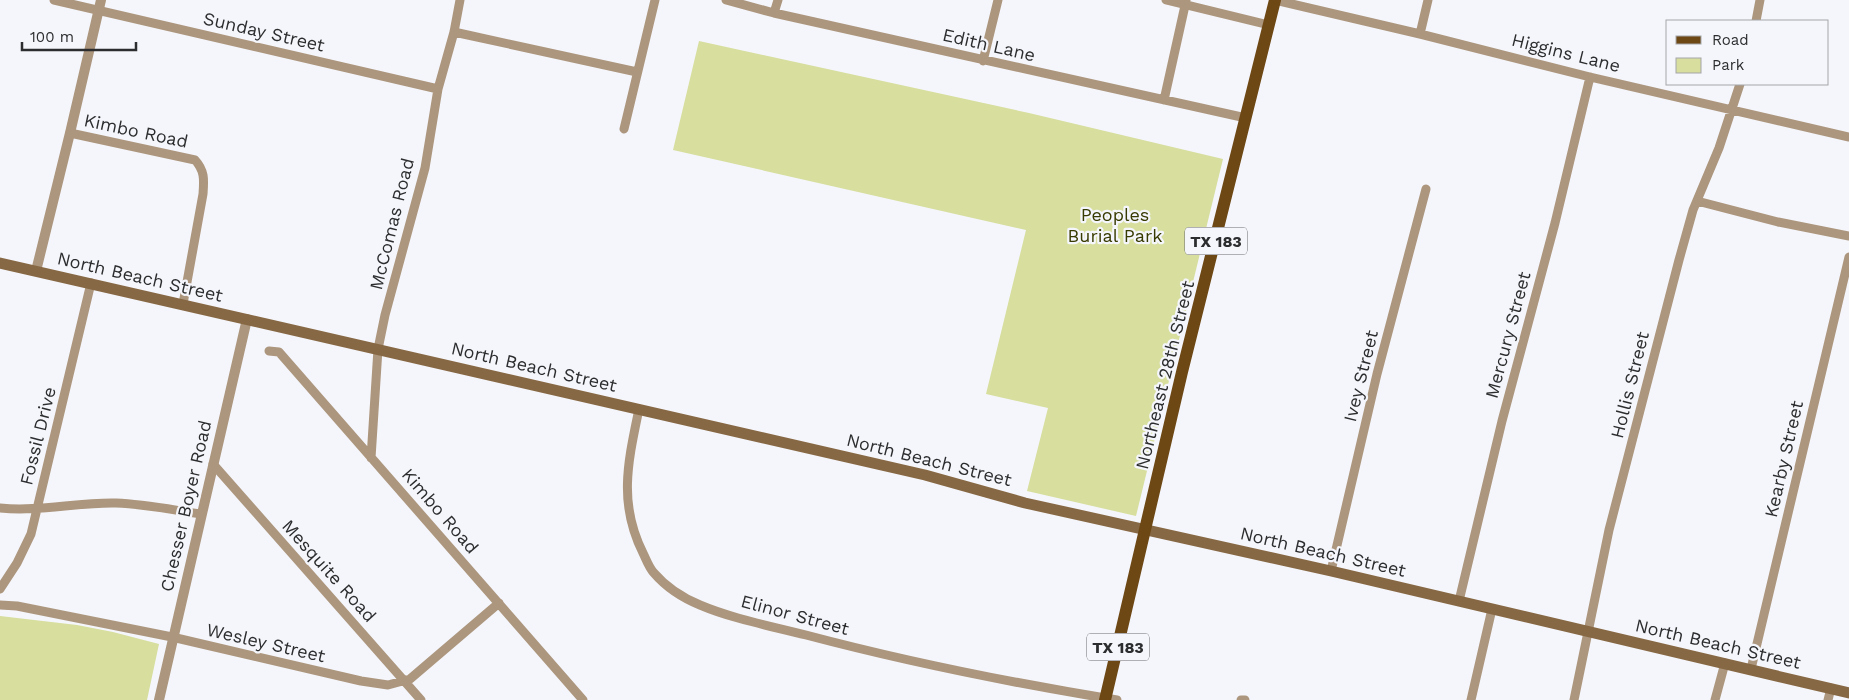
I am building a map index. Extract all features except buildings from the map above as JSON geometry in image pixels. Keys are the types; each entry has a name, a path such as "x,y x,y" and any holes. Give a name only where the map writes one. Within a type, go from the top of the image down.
{"main road":[{"name":"Northeast 28th Street","path":"1109,699 1182,372 1275,0"},
{"name":"North Beach Street","path":"0,263 925,475 1025,503 1145,531 1331,571 1751,669 1829,694 1849,693"}],"street":[{"name":"Sunday Street","path":"54,0 100,5 438,89"},
{"name":"McComas Road","path":"371,458 378,349 385,315 425,168 438,89 454,32 460,0"},
{"path":"624,129 655,0"},
{"name":"Edith Lane","path":"726,0 774,13 983,61 1246,118"},
{"path":"774,13 778,0"},
{"path":"983,61 998,0"},
{"path":"1166,0 1186,2 1269,25"},
{"name":"Higgins Lane","path":"1275,0 1590,77 1849,137"},
{"path":"1420,34 1428,0"},
{"path":"1756,20 1760,0"},
{"path":"1164,100 1186,2"},
{"path":"36,271 100,5"},
{"path":"454,32 637,72"},
{"name":"Mercury Street","path":"1459,601 1502,421 1555,223 1590,77"},
{"name":"Hollis Street","path":"1574,700 1587,631 1612,520 1679,260 1697,201 1733,109 1740,85"},
{"name":"Kimbo Road","path":"70,133 195,160 202,168 204,178 203,194 183,304"},
{"name":"Ivey Street","path":"1331,571 1377,374 1426,189"},
{"path":"1697,201 1778,222 1849,236"},
{"name":"Kearby Street","path":"1751,669 1849,257"},
{"name":"Fossil Drive","path":"0,589 17,563 31,534 91,283"},
{"name":"Chesser Boyer Road","path":"159,700 246,319"},
{"name":"Kimbo Road","path":"269,351 279,352 582,700"},
{"name":"Elinor Street","path":"639,409 627,476 626,498 637,540 653,572 671,589 700,605 726,614 848,646 1109,699"},
{"name":"Mesquite Road","path":"213,464 421,700"},
{"path":"0,508 37,509 118,503 201,514"},
{"name":"Wesley Street","path":"0,605 16,606 172,637 369,683 388,685 410,679 500,604"},
{"path":"1471,700 1492,609"},
{"path":"1716,700 1725,663"}],"green space":[{"name":"Peoples Burial Park","path":"699,41 1029,113 1223,159 1136,516 1027,491 1048,408 986,394 1026,230 673,150"},
{"path":"0,616 77,625 159,644 147,700 0,700"}]}
